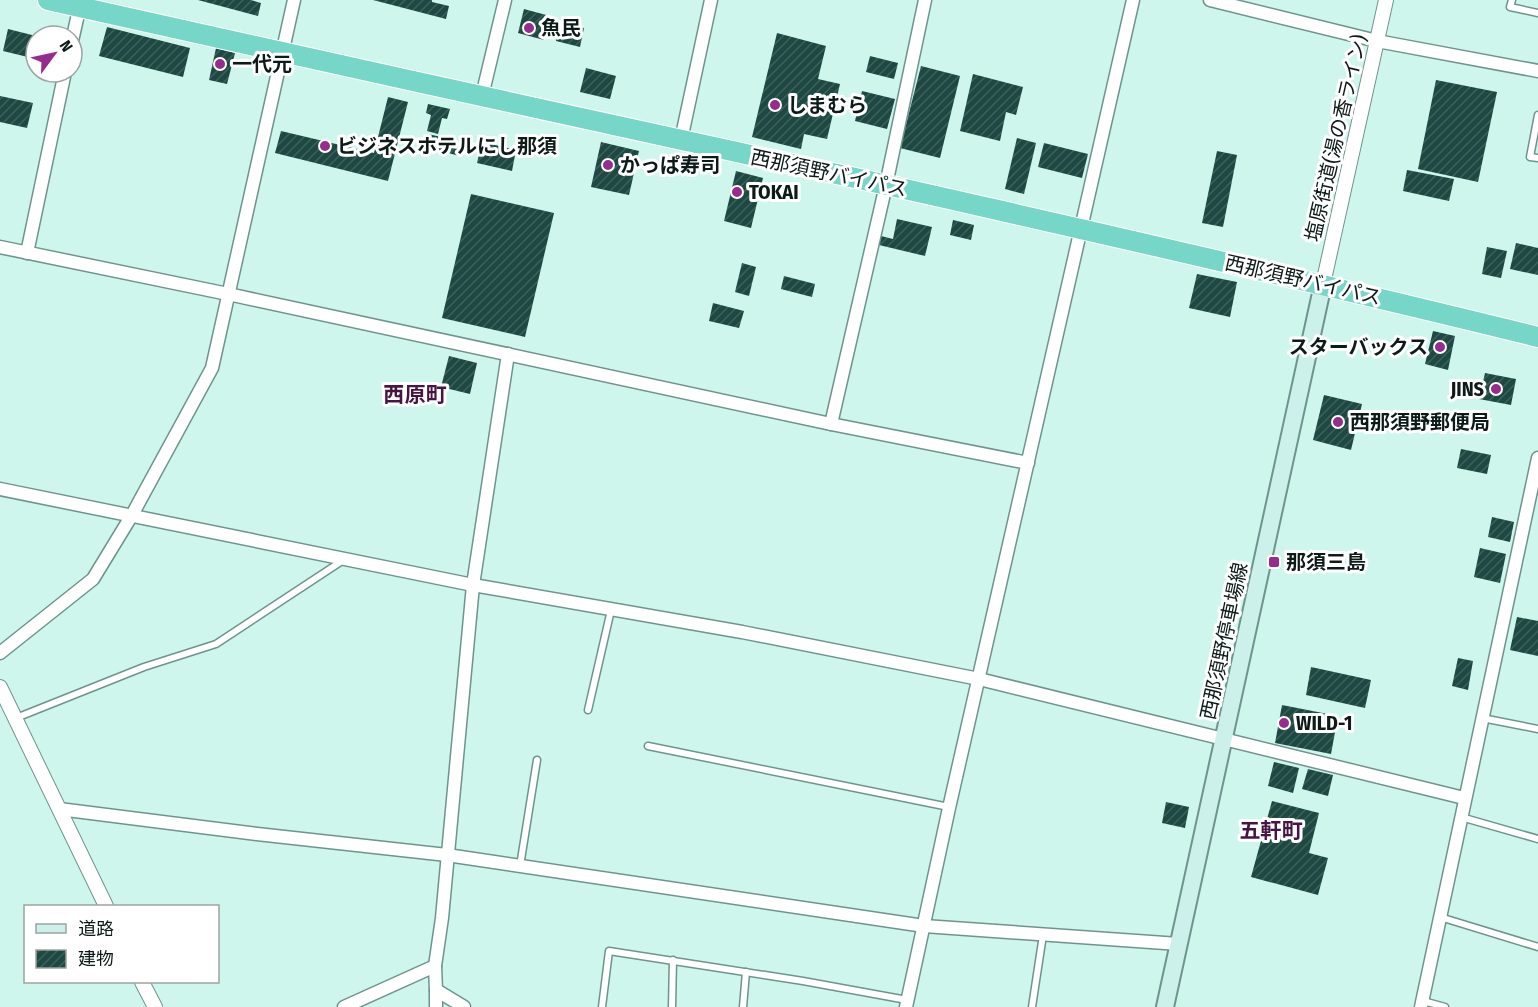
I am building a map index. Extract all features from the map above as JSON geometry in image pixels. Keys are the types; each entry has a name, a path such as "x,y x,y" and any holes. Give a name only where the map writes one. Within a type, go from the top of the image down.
{"highway":[{"name":"西那須野バイパス","path":"48,0 80,4 283,53 886,185 1323,284 1538,336"}],"main road":[{"name":"西那須野停車場線","path":"1165,1007 1323,284"}],"street":[{"path":"0,653 93,579 132,515 212,368 294,0"},
{"path":"482,96 505,0"},
{"path":"681,140 711,0"},
{"path":"831,424 886,185 925,0"},
{"path":"907,1003 1133,0"},
{"path":"1210,0 1377,41 1538,70"},
{"name":"塩原街道(湯の香ライン)","path":"1323,284 1386,0"},
{"path":"76,24 80,4"},
{"path":"27,254 62,84"},
{"path":"0,247 831,424 1028,463"},
{"path":"436,1007 435,966 442,918 473,585 508,354"},
{"path":"1421,1004 1538,458"},
{"path":"0,489 473,585 742,632 979,679 1464,798"},
{"path":"0,687 106,905"},
{"path":"59,809 447,855 924,926 1179,944"},
{"path":"344,1007 435,966"},
{"path":"143,983 154,1007"},
{"path":"436,990 464,1007"}],"lane":[{"path":"1512,0 1510,7 1538,14"},
{"path":"1538,115 1530,157 1538,159"},
{"path":"15,719 144,667 216,644 345,559"},
{"path":"588,710 611,609"},
{"path":"1482,717 1538,729"},
{"path":"648,746 950,807"},
{"path":"520,867 537,760"},
{"path":"1460,817 1538,839"},
{"path":"1440,917 1538,947"},
{"path":"1032,1007 1043,934"},
{"path":"602,1007 609,951 746,972 907,1003"},
{"path":"672,1007 673,960"},
{"path":"743,1007 746,972"},
{"path":"1421,1004 1445,1007"}],"building":[{"path":"198,0 251,0 261,3 258,16"},
{"path":"373,0 432,0 432,2 449,6 446,19"},
{"path":"524,9 550,16 544,40 518,33"},
{"path":"561,22 584,28 580,47 556,41"},
{"path":"107,27 190,48 183,77 99,56"},
{"path":"8,29 24,33 24,56 3,51"},
{"path":"777,33 826,46 818,79 840,84 827,139 804,134 801,149 752,137"},
{"path":"216,48 235,53 227,84 209,80"},
{"path":"870,56 898,63 894,79 866,72"},
{"path":"921,66 960,76 940,158 900,148"},
{"path":"586,68 616,76 610,99 580,92"},
{"path":"973,74 1023,87 1016,115 1006,112 1000,141 960,131"},
{"path":"1436,80 1497,92 1478,182 1418,169"},
{"path":"862,91 895,99 887,129 855,121"},
{"path":"0,96 33,103 27,128 0,122"},
{"path":"388,97 408,102 388,181 275,153 281,131 374,153"},
{"path":"428,104 450,109 447,119 442,118 438,134 427,131 431,115 426,113"},
{"path":"428,134 450,139 448,147 462,150 460,156 420,146 421,142 426,143"},
{"path":"1017,138 1036,143 1024,194 1005,189"},
{"path":"482,142 516,150 512,171 477,163"},
{"path":"601,142 639,151 629,195 591,187"},
{"path":"1044,143 1088,154 1082,178 1038,167"},
{"path":"1217,151 1237,155 1223,227 1202,223"},
{"path":"1407,170 1454,179 1449,201 1403,191"},
{"path":"736,171 763,178 751,228 724,221"},
{"path":"471,194 554,213 525,337 442,318"},
{"path":"897,219 932,227 925,256 879,245 881,236 893,239"},
{"path":"953,220 974,225 971,240 950,235"},
{"path":"1516,243 1538,248 1538,275 1510,269"},
{"path":"1487,247 1507,251 1501,278 1482,274"},
{"path":"742,263 756,267 749,296 735,292"},
{"path":"1197,274 1237,282 1230,317 1189,308"},
{"path":"784,276 815,284 812,297 781,289"},
{"path":"713,303 744,311 739,328 709,321"},
{"path":"1433,331 1455,336 1448,370 1425,364"},
{"path":"449,356 477,363 470,394 441,387"},
{"path":"1485,373 1516,379 1511,405 1479,399"},
{"name":"西那須野郵便局","path":"1324,395 1362,404 1351,450 1313,440"},
{"path":"1461,449 1491,455 1487,474 1457,468"},
{"path":"1492,517 1514,522 1510,542 1488,537"},
{"path":"1480,548 1506,554 1500,583 1474,577"},
{"path":"1517,617 1538,621 1538,656 1510,650"},
{"path":"1458,658 1473,661 1468,690 1452,686"},
{"path":"1311,667 1371,680 1365,708 1306,695"},
{"path":"1282,705 1338,716 1331,754 1275,743"},
{"path":"1274,762 1299,768 1293,793 1268,786"},
{"path":"1308,769 1333,775 1328,796 1302,789"},
{"path":"1272,801 1319,813 1309,853 1328,858 1318,895 1251,877"},
{"path":"1166,802 1189,807 1185,828 1162,823"}],"place":[{"name":"魚民","path":"529,28"},
{"name":"一代元","path":"220,64"},
{"name":"しまむら","path":"775,105"},
{"name":"ビジネスホテルにし那須","path":"325,146"},
{"name":"かっぱ寿司","path":"608,165"},
{"name":"TOKAI","path":"737,192"},
{"name":"スターバックス","path":"1440,347"},
{"name":"JINS","path":"1496,389"},
{"name":"西那須野郵便局","path":"1338,422"},
{"name":"那須三島","path":"1274,562"},
{"name":"WILD-1","path":"1284,723"}],"district":[{"name":"西原町","path":"415,395"},
{"name":"五軒町","path":"1271,831"}]}
